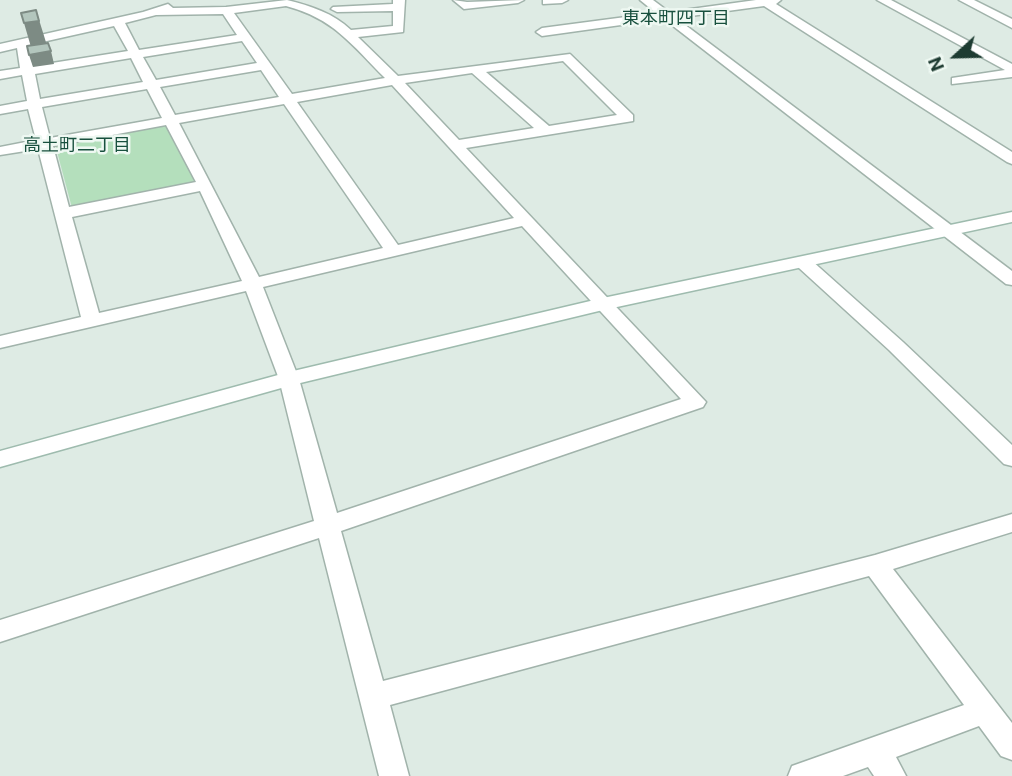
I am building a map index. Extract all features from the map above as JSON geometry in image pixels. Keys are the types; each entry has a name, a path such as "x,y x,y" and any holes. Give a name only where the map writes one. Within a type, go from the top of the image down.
{"street":[{"path":"0,48 118,22 156,12 183,0"},
{"path":"459,0 464,6 518,0"},
{"path":"547,2 562,0"},
{"path":"646,0 1012,280"},
{"path":"542,32 782,0"},
{"path":"883,0 1012,71"},
{"path":"965,0 1009,20"},
{"path":"0,631 327,526 695,402 395,80 337,23 310,9 281,1 226,10 156,12"},
{"path":"764,1 1012,159"},
{"path":"337,23 336,4 398,4 399,29 349,34"},
{"path":"226,10 393,250"},
{"path":"118,22 205,185 252,282 289,379 394,776"},
{"path":"0,75 245,37"},
{"path":"22,43 34,104 65,213 91,320"},
{"path":"456,145 628,118 554,44"},
{"path":"0,151 395,80 566,57"},
{"path":"0,110 264,66"},
{"path":"475,69 546,131"},
{"path":"957,81 1012,71"},
{"path":"65,213 205,185"},
{"path":"0,459 289,379 603,304 805,264 1012,218"},
{"path":"0,342 524,221"},
{"path":"805,264 1012,458"},
{"path":"374,696 875,565 1012,523"},
{"path":"875,565 1012,746"},
{"path":"803,776 883,763 985,711"}],"green space":[{"path":"169,123 195,183 72,208 55,144"}],"building":[{"path":"36,10 39,21 24,23 21,13"},
{"path":"48,43 51,51 29,55 27,46"}],"district":[{"name":"東本町四丁目","path":"676,19"},
{"name":"高土町二丁目","path":"77,146"}]}
